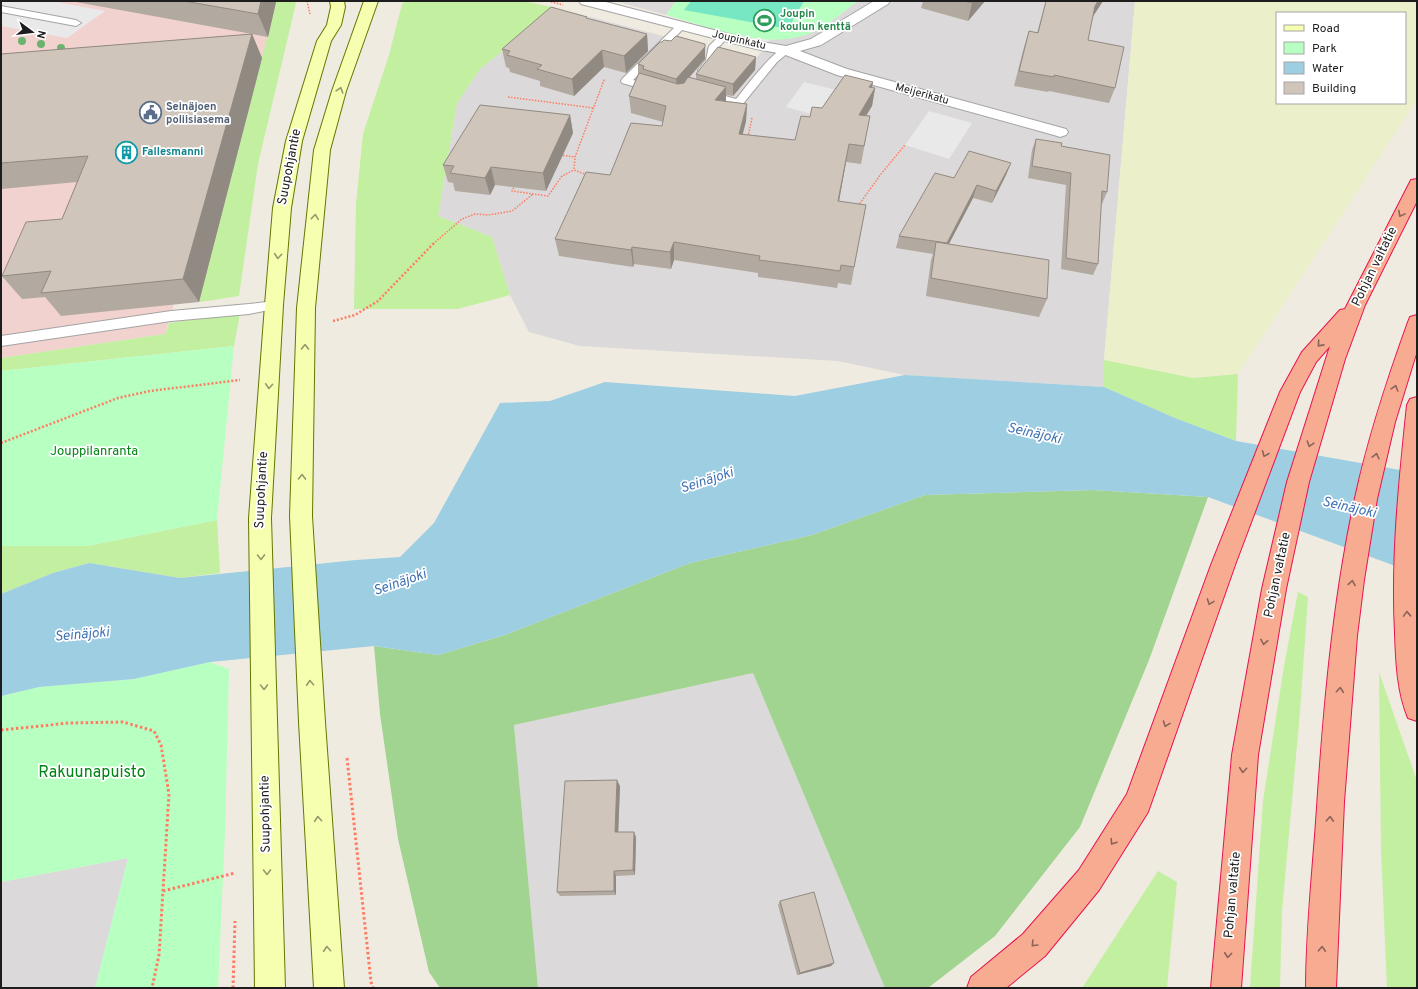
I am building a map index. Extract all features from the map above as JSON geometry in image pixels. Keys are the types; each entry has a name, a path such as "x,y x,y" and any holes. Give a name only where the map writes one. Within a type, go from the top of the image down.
{"highway":[{"name":"Pohjan valtatie","path":"1226,988 1245,755 1274,589 1298,482 1322,407 1335,358 1356,305 1417,184"},
{"path":"982,988 1034,945 1089,880 1138,802 1223,565 1290,392 1309,357 1356,305"},
{"path":"1321,988 1332,788 1346,622 1361,524 1383,425 1417,322"},
{"path":"1417,405 1410,484 1406,593 1408,653 1417,709"}],"main road":[{"name":"Suupohjantie","path":"270,988 260,518 274,305 282,208 294,141 324,41 334,25 338,7 337,1"},
{"path":"329,988 312,722 301,516 306,308 322,156 339,91 371,1"},
{"path":"323,14 324,41"}],"street":[{"name":"Joupinkatu","path":"586,1 756,46 786,50 816,42 883,1"},
{"name":"Meijerikatu","path":"786,50 842,72 1060,132"}],"lane":[{"path":"1,9 76,23"},
{"path":"664,92 626,81 681,26"},
{"path":"696,78 711,61 712,48 723,37"},
{"path":"694,91 738,103 774,60 786,50"},
{"path":"1,342 171,316 249,309 274,305"}],"path":[{"path":"574,170 575,156 604,80 626,81"},
{"path":"508,97 594,108"},
{"path":"745,117 753,118 747,140"},
{"path":"855,210 881,174 905,145"},
{"path":"554,154 575,156"},
{"path":"516,184 512,191 548,196 562,176 574,170 589,176"},
{"path":"331,314 331,322 355,315 378,301 440,237 462,219 475,214 488,215 512,211 533,194"},
{"path":"1,443 118,398 150,391 240,380"},
{"path":"1,730 69,723 123,722 154,731 161,745 169,794 159,955 152,988"},
{"path":"347,752 371,982 373,988"},
{"path":"163,891 235,873"}],"shaded area":[{"path":"1,1 289,1 277,39 215,300 174,304 165,334 1,358"},
{"path":"1,1 51,1 105,11 67,38 1,26"},
{"path":"615,1 676,1 666,15"},
{"path":"858,1 1135,1 1104,360 1104,387 905,375 838,361 580,346 529,332 510,295 492,237 438,216 457,103 480,69 556,8 755,60 770,40 796,37 816,31"},
{"path":"804,82 836,90 819,116 786,107"},
{"path":"929,111 972,123 949,159 905,145"},
{"path":"753,673 885,988 538,988 514,725"},
{"path":"128,858 95,988 1,988 1,882"}],"green space":[{"path":"269,1 295,1 296,3 258,164 239,296 199,302 276,3"},
{"path":"406,1 523,1 556,8 480,69 457,103 438,216 492,237 510,295 458,309 354,309 356,204 363,134 389,55 402,4"},
{"path":"676,1 858,1 832,21 815,31 798,37 760,39 740,36 666,15"},
{"name":"Joupin koulun kenttä","path":"691,1 804,1 788,29 684,10"},
{"path":"1135,1 1417,1 1417,100 1238,374 1193,378 1104,360"},
{"path":"240,313 234,346 1,371 1,358 165,334 169,323"},
{"name":"Jouppilanranta","path":"234,346 217,520 87,546 1,546 1,371"},
{"path":"1104,360 1193,378 1238,374 1236,441 1175,418 1104,387"},
{"path":"1094,490 1208,497 1149,660 1080,827 995,936 928,988 885,988 753,673 514,725 538,988 440,988 429,972 398,839 380,714 374,646 438,655 505,635 690,563 812,535 925,495"},
{"path":"217,520 220,573 180,578 89,563 53,573 1,594 1,546 87,546"},
{"path":"1298,592 1308,597 1300,712 1282,911 1280,988 1250,988 1263,801 1284,666"},
{"name":"Rakuunapuisto","path":"210,662 229,669 225,832 218,988 95,988 128,858 1,882 1,696 39,687 134,679"},
{"path":"1379,672 1417,781 1417,988 1387,988 1381,850"},
{"path":"1158,871 1177,882 1167,988 1082,988"}],"water":[{"name":"Seinäjoki","path":"905,375 1104,387 1175,418 1236,441 1417,473 1417,574 1208,497 1094,490 925,495 812,535 690,563 505,635 438,655 374,646 210,662 134,679 39,687 1,696 1,594 53,573 89,563 180,578 400,557 434,523 500,403 550,401 605,382 795,396"}],"building":[{"path":"184,1 261,1 258,14"},
{"path":"1046,1 1098,1 1095,6 1088,40 1124,47 1115,88 1054,75 1054,77 1019,71 1029,31 1038,33"},
{"path":"551,7 647,34 624,56 602,50 572,79 537,69 542,65 507,55 510,51 502,49"},
{"name":"Fallesmanni","path":"252,34 183,279 41,293 51,271 2,276 26,222 62,219 88,156 1,163 1,54"},
{"path":"676,36 705,44 705,47 676,79 643,69 644,66 638,64 660,42 664,40 671,41"},
{"path":"718,47 756,57 733,84 696,74"},
{"path":"639,73 678,84 684,83 688,77 726,87 715,100 747,104 739,134 795,140 801,116 810,117 812,107 822,108 845,75 873,82 869,87 875,88 859,115 870,116 864,146 849,144 838,201 866,205 854,267 841,265 840,271 759,260 760,256 674,242 670,252 632,247 631,250 555,239 586,172 610,175 631,123 662,126 666,106 629,96"},
{"path":"480,105 570,115 543,173 491,167 485,178 450,173 454,166 443,165"},
{"path":"1036,139 1062,143 1061,146 1110,155 1107,192 1102,191 1098,264 1066,258 1071,173 1032,166"},
{"path":"969,151 1011,163 996,191 977,185 947,243 899,236 935,173 954,178"},
{"path":"936,242 1049,260 1047,299 931,278"},
{"path":"617,780 615,832 634,832 633,870 614,871 614,891 557,892 565,781"},
{"path":"814,892 834,963 800,973 780,901"}],"place":[{"name":"Joupin koulun kenttä","path":"765,20"},
{"name":"Seinäjoen poliisiasema","path":"151,113"},
{"name":"Fallesmanni","path":"127,152"}]}
